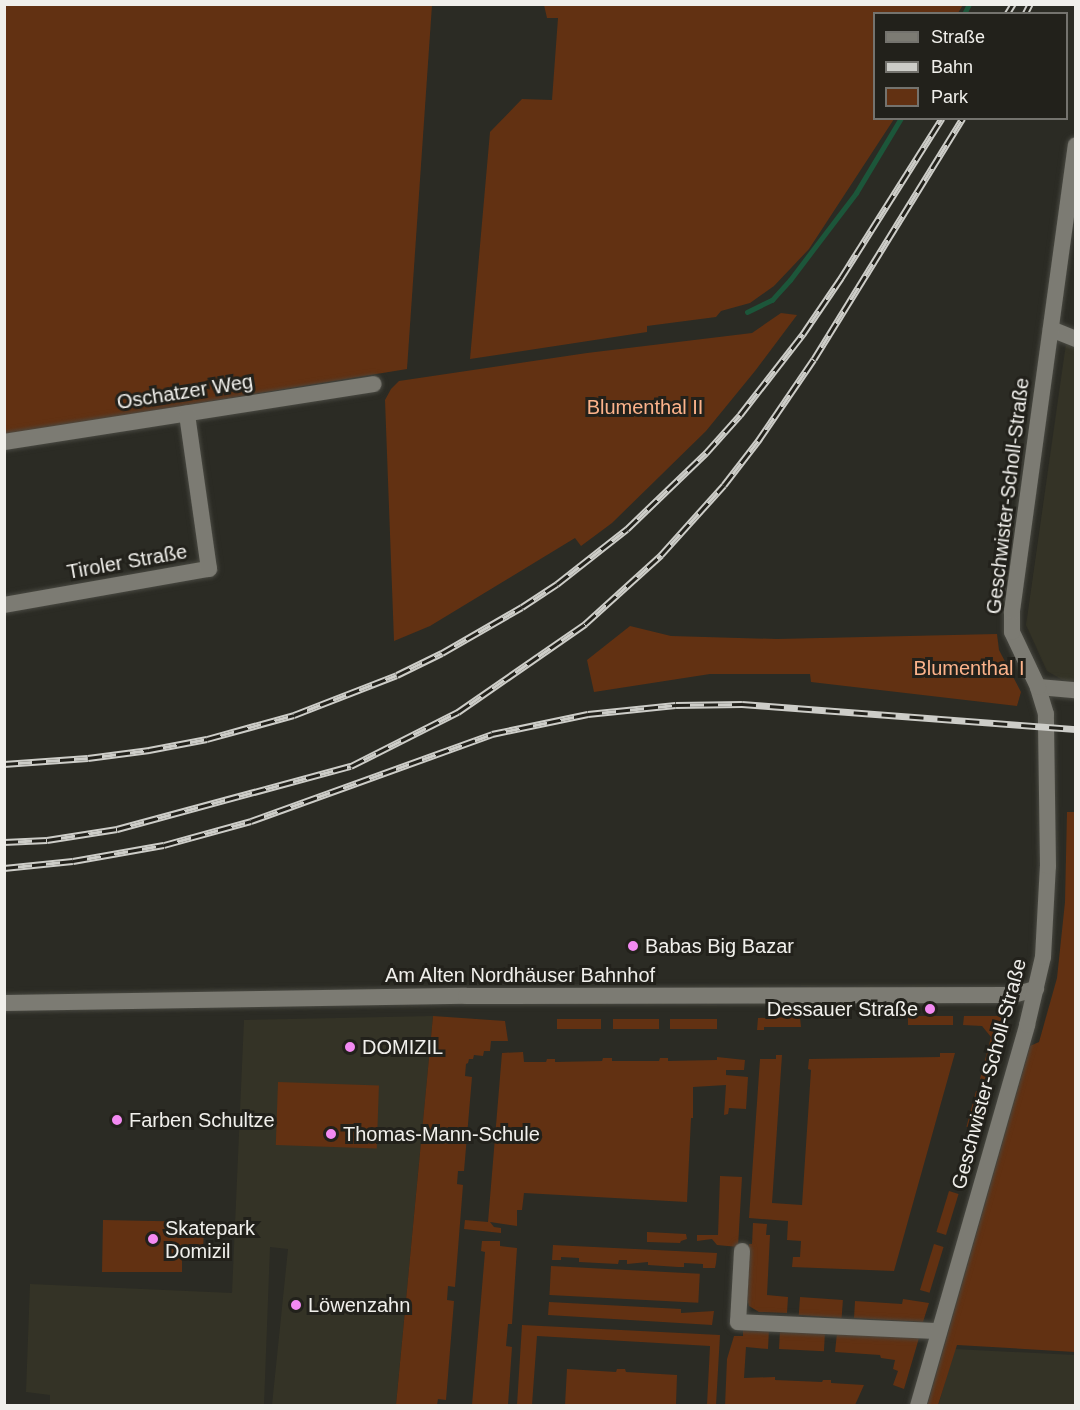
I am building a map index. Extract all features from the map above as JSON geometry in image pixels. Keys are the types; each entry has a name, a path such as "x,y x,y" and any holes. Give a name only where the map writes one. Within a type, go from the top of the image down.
{"street":[{"name":"Geschwister-Scholl-Straße","path":"918,1406 1036,989 1043,957 1048,866 1046,714 1038,687 1012,632 1012,611 1076,145"},
{"path":"1051,328 1076,339"},
{"name":"Oschatzer Weg","path":"4,442 373,384"},
{"name":"Tiroler Straße","path":"4,605 209,569 188,414"},
{"path":"1038,687 1076,690"},
{"name":"Am Alten Nordhäuser Bahnhof","path":"4,1003 466,996 1013,995 1036,989"},
{"path":"742,1251 738,1322 939,1331"}],"shaded area":[{"path":"1066,344 1076,348 1075,682 1066,682 1047,671 1026,625"},
{"name":"Thomas-Mann-Schule","path":"433,1016 396,1405 272,1405 288,1249 270,1247 264,1405 50,1405 50,1395 26,1392 30,1284 232,1293 244,1020"},
{"path":"954,1349 1075,1355 1075,1405 938,1406"}],"green space":[{"path":"544,4 963,5 959,12 873,12 873,120 893,120 809,249 774,286 750,303 721,311 716,317 647,326 647,332 470,359 490,132 522,99 552,100 558,18 547,18"},
{"path":"5,5 432,5 407,369 5,435"},
{"name":"Blumenthal II","path":"781,313 797,315 706,431 612,523 581,546 575,538 430,626 394,641 385,400 399,381 587,353 752,333"},
{"name":"Blumenthal I","path":"630,626 671,636 777,639 997,634 999,650 1021,692 1017,706 811,682 810,674 710,674 594,692 587,660"},
{"path":"1067,812 1075,812 1075,1352 957,1345 938,1405 927,1406 1030,1046 1039,1042 1057,978 1065,902"},
{"path":"433,1016 505,1021 508,1041 491,1041 490,1051 484,1051 483,1056 474,1055 473,1059 469,1059 466,1064 465,1076 472,1077 464,1171 458,1171 457,1184 463,1185 455,1287 448,1286 447,1300 454,1301 446,1400 438,1399 437,1405 396,1405"},
{"path":"908,1016 953,1016 953,1025 908,1025"},
{"path":"964,1016 1001,1016 1007,1023 992,1079 988,1081 980,1079 991,1037 982,1026 963,1025"},
{"path":"800,1017 801,1027 764,1027 764,1030 757,1030 758,1018"},
{"path":"557,1019 601,1019 601,1029 557,1029"},
{"path":"613,1019 659,1019 659,1029 613,1029"},
{"path":"670,1019 717,1019 717,1029 670,1029"},
{"path":"523,1052 524,1062 546,1062 547,1059 555,1059 555,1062 602,1061 603,1058 612,1058 612,1061 659,1061 660,1058 668,1058 668,1061 717,1060 717,1057 745,1060 744,1070 726,1070 726,1075 748,1077 746,1109 729,1108 728,1114 724,1115 726,1085 693,1087 687,1202 524,1193 522,1210 517,1210 517,1226 490,1222 494,1227 501,1228 501,1233 464,1229 465,1220 488,1222 502,1053"},
{"path":"940,1053 955,1053 894,1271 792,1267 793,1257 800,1257 801,1241 787,1240 788,1221 749,1218 760,1059 776,1059 776,1055 782,1055 772,1203 802,1205 811,1070 808,1069 809,1059 940,1057"},
{"path":"278,1082 379,1086 377,1148 276,1145"},
{"path":"976,1091 987,1094 977,1130 966,1127"},
{"path":"720,1176 742,1177 738,1247 717,1245 712,1239 697,1241 697,1235 718,1235"},
{"path":"949,1191 959,1194 946,1235 936,1232"},
{"name":"Skatepark Domizil","path":"103,1220 204,1222 203,1256 182,1256 182,1272 102,1272"},
{"path":"753,1223 767,1224 766,1235 770,1235 767,1295 788,1297 787,1313 759,1312 749,1306 747,1299 749,1244 752,1244"},
{"path":"647,1232 686,1234 687,1239 680,1243 647,1242"},
{"path":"482,1241 500,1241 500,1246 517,1248 512,1324 508,1324 506,1346 512,1347 508,1405 472,1405 485,1252 481,1251"},
{"path":"934,1244 944,1247 930,1293 920,1290"},
{"path":"553,1245 717,1253 715,1268 703,1268 703,1264 684,1263 684,1267 678,1267 648,1265 648,1262 627,1264 627,1260 619,1260 618,1264 579,1262 579,1258 561,1257 561,1260 552,1260"},
{"path":"551,1266 700,1274 698,1303 549,1295"},
{"path":"800,1297 843,1300 842,1318 799,1315"},
{"path":"903,1299 929,1303 923,1322 854,1318 855,1301 902,1304"},
{"path":"549,1302 681,1309 681,1313 714,1311 712,1325 548,1315"},
{"path":"522,1325 720,1335 716,1405 707,1405 710,1346 537,1336 532,1405 517,1405"},
{"path":"743,1327 769,1329 768,1349 746,1347 744,1378 775,1377 775,1380 822,1382 831,1380 831,1383 864,1385 855,1405 725,1406 727,1359 734,1336 743,1336"},
{"path":"780,1330 825,1332 824,1351 779,1349"},
{"path":"837,1333 919,1338 904,1389 893,1385 898,1371 893,1369 895,1360 881,1358 880,1355 835,1352"},
{"path":"567,1369 616,1372 617,1369 625,1369 626,1372 677,1375 676,1404 678,1405 565,1405"}],"waterway":[{"path":"965,12 969,4"},
{"path":"747,312 772,300 790,280 856,193 900,120"}],"railway":[{"path":"1008,12 1013,4"},
{"path":"1026,12 1030,4"},
{"path":"4,764 88,758 149,750 207,739 294,715 397,675 442,653 557,584 627,529 706,453 740,415 803,334 941,120"},
{"path":"4,842 47,840 117,829 351,766 458,712 585,624 661,555 724,485 758,441 814,359 962,120"},
{"path":"4,868 73,861 164,845 251,821 492,734 588,714 676,705 742,704 1076,729"}],"place":[{"name":"Babas Big Bazar","path":"633,946"},
{"name":"Dessauer Straße","path":"930,1009"},
{"name":"DOMIZIL","path":"350,1047"},
{"name":"Farben Schultze","path":"117,1120"},
{"name":"Thomas-Mann-Schule","path":"331,1134"},
{"name":"Skatepark Domizil","path":"153,1239"},
{"name":"Löwenzahn","path":"296,1305"}]}
